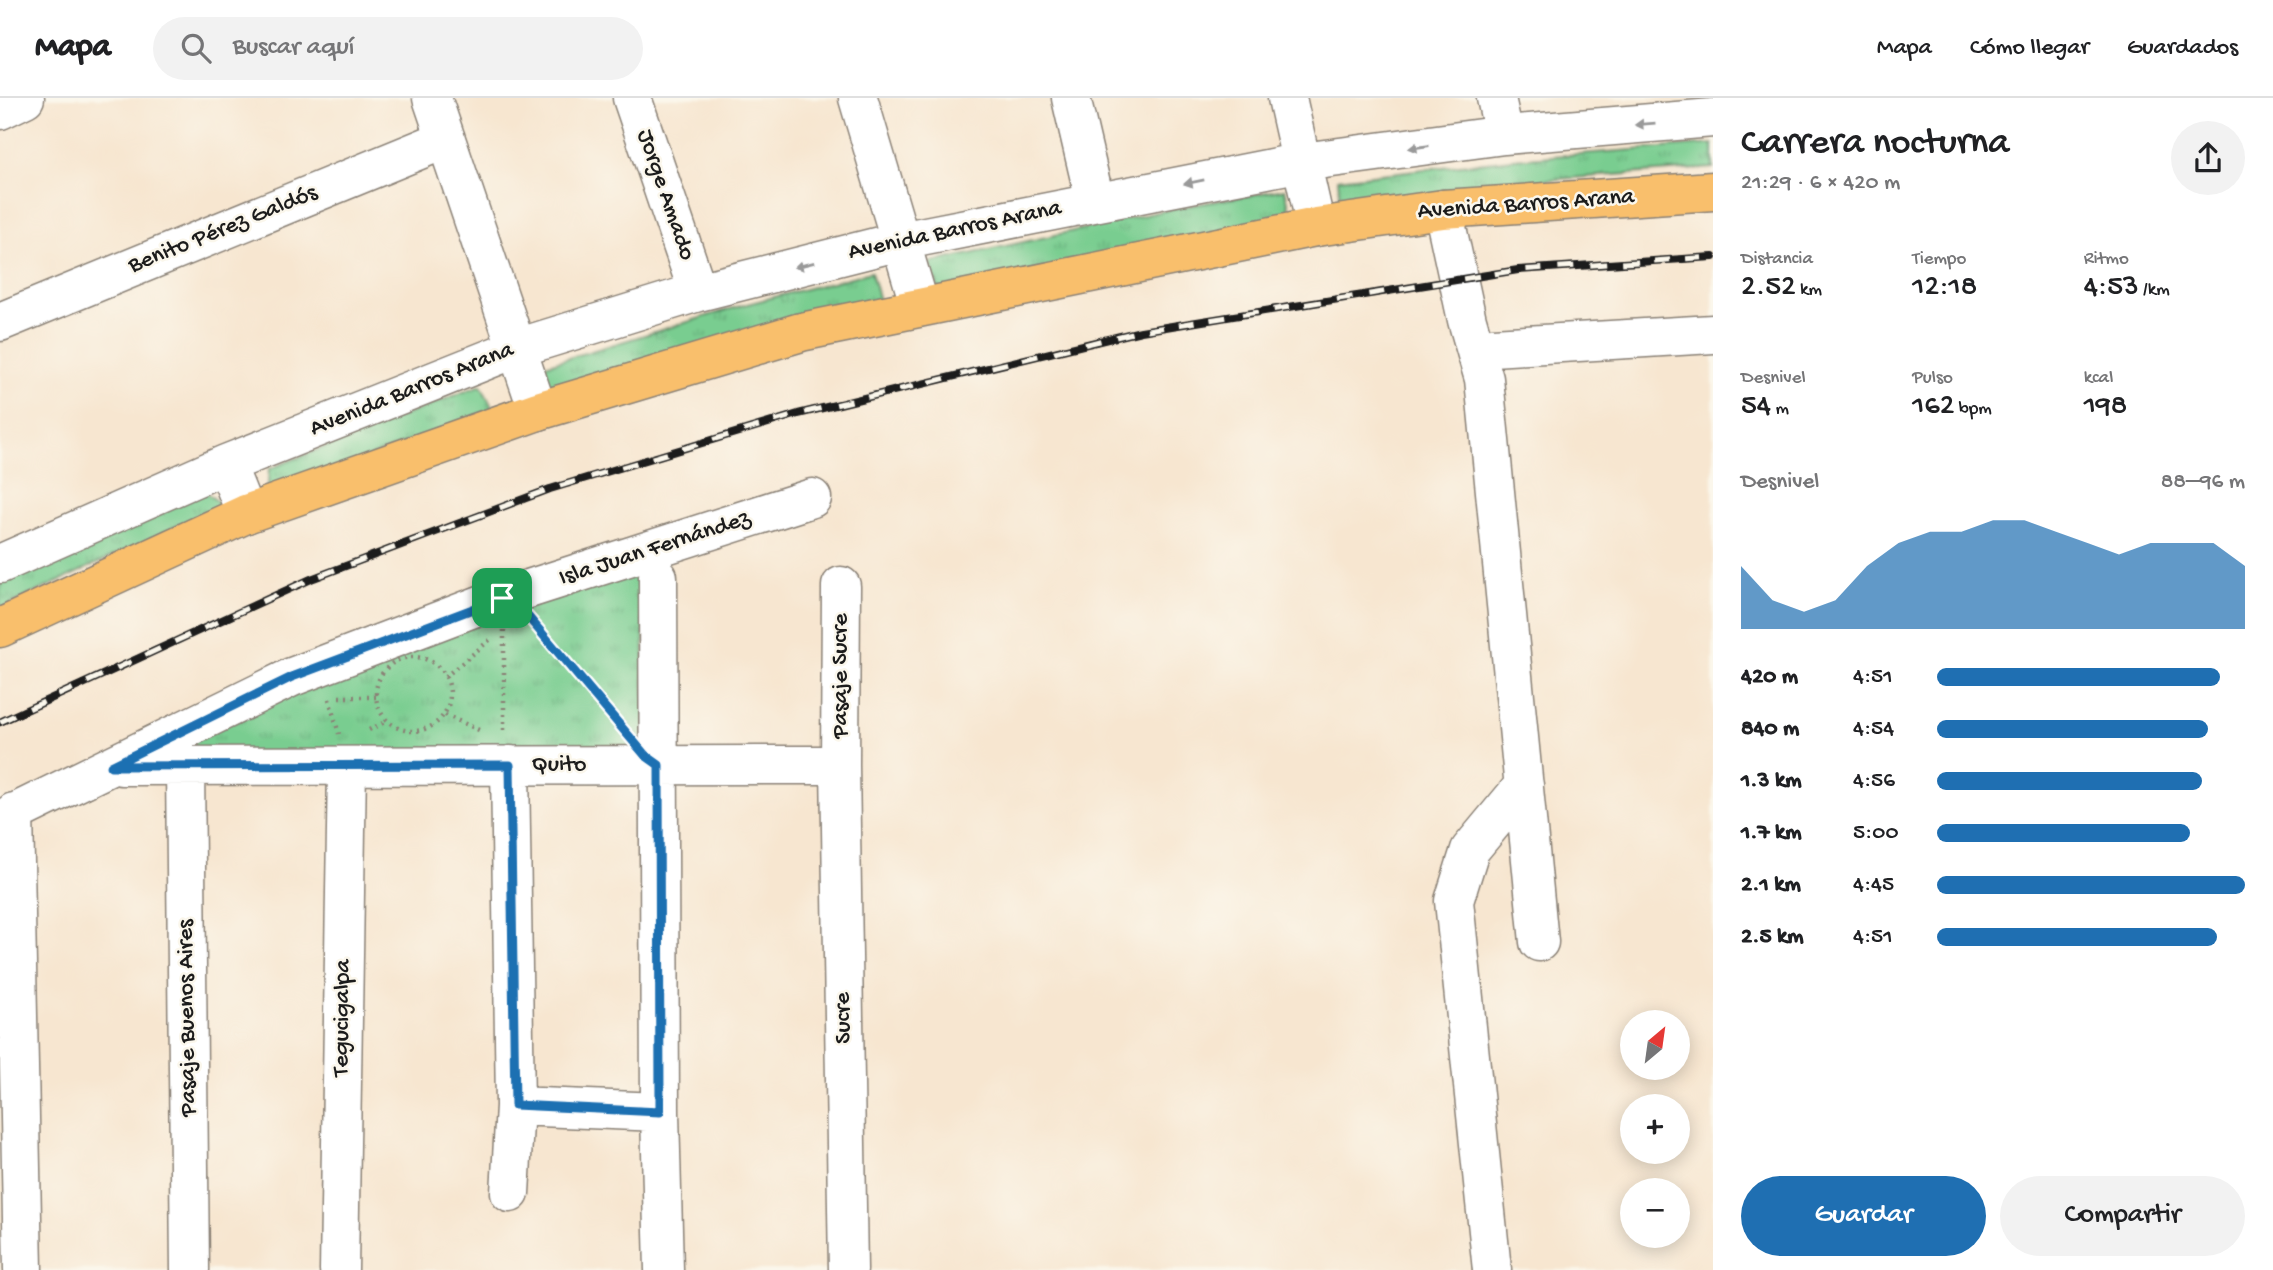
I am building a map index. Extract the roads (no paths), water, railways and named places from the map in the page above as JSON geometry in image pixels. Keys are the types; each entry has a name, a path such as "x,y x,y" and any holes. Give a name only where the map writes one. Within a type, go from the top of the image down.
{"main road":[{"name":"Avenida Barros Arana","path":"0,628 246,514 538,411 801,332 1316,227 1443,209 1713,191"}],"street":[{"path":"0,110 25,98"},
{"path":"432,98 538,411"},
{"name":"Jorge Amado","path":"632,98 698,292"},
{"path":"858,98 920,307"},
{"path":"1071,98 1095,201"},
{"path":"1287,98 1316,227"},
{"path":"1496,98 1504,135"},
{"name":"Avenida Barros Arana","path":"0,564 226,464 517,348 698,292 900,241 1302,162 1710,111"},
{"name":"Benito Pérez Galdós","path":"0,322 446,139"},
{"path":"1443,209 1467,320 1485,379 1539,942"},
{"path":"1476,348 1713,334"},
{"path":"226,464 246,514"},
{"name":"Isla Juan Fernández","path":"7,816 292,677 503,613 812,498"},
{"path":"659,577 660,1112 664,1270"},
{"name":"Pasaje Sucre","path":"840,765 841,586"},
{"path":"501,750 515,1105 510,1193"},
{"name":"Quito","path":"111,766 346,766 501,750 659,765 840,765"},
{"name":"Sucre","path":"840,765 848,1270"},
{"name":"Pasaje Buenos Aires","path":"186,766 190,1270"},
{"name":"Tegucigalpa","path":"340,1270 346,766"},
{"path":"1492,1270 1454,901 1470,850 1524,785"},
{"path":"7,816 15,1269"},
{"path":"515,1105 660,1112"}],"railway":[{"path":"0,722 311,579 550,489 798,414 1141,331 1518,270 1713,257"}]}
